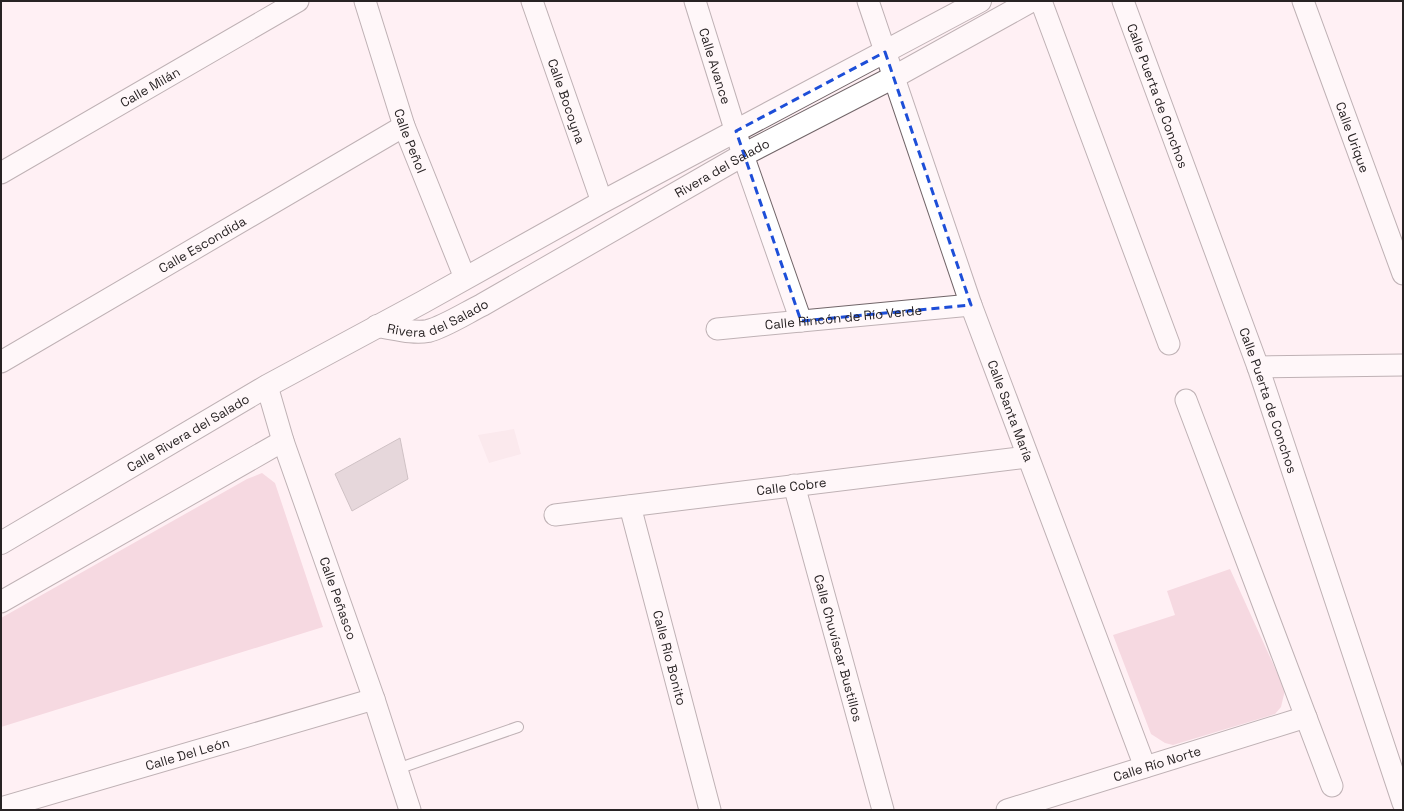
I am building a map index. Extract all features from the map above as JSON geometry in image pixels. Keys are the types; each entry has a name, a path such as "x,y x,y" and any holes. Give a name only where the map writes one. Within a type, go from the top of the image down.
{"street":[{"name":"Calle Milán","path":"1,173 298,1"},
{"name":"Calle Peñol","path":"365,1 404,126 465,278"},
{"name":"Calle Bocoyna","path":"532,1 602,202"},
{"name":"Calle Avance","path":"695,1 736,131"},
{"name":"Calle Santa María","path":"868,1 971,305 1145,767"},
{"name":"Rivera del Salado","path":"377,326 602,202 980,1"},
{"name":"Rivera del Salado","path":"377,326 428,331 440,326 482,305 743,155 894,77 1031,1"},
{"path":"1040,1 1169,344"},
{"name":"Calle Puerta de Conchos","path":"1123,1 1258,367 1396,758 1403,803"},
{"name":"Calle Urique","path":"1303,1 1403,274"},
{"name":"Calle Escondida","path":"1,362 404,126"},
{"path":"736,131 801,321"},
{"name":"Calle Rincón de Río Verde","path":"717,329 971,305"},
{"name":"Calle Rivera del Salado","path":"1,543 267,386 377,326"},
{"path":"1258,367 1403,365"},
{"name":"Calle Peñasco","path":"267,386 283,442 374,699 410,810"},
{"path":"1186,400 1332,786"},
{"path":"1,602 283,442"},
{"name":"Calle Cobre","path":"555,515 1028,457"},
{"name":"Calle Chuvíscar Bustillos","path":"794,486 883,810"},
{"name":"Calle Río Bonito","path":"630,506 710,810"},
{"name":"Calle Del León","path":"1,808 374,699"},
{"name":"Calle Río Norte","path":"1007,810 1306,717"}],"lane":[{"path":"397,769 518,727"}],"highlighted area":[{"path":"885,52 971,305 801,321 736,131"}],"shaded area":[{"path":"514,429 521,454 489,463 478,435"},
{"path":"262,473 275,483 323,627 1,727 1,618 247,479"},
{"path":"1230,569 1285,690 1281,707 1275,714 1173,745 1165,743 1151,734 1113,635 1175,615 1167,591"}],"building":[{"path":"400,438 408,479 352,511 335,474"}]}
